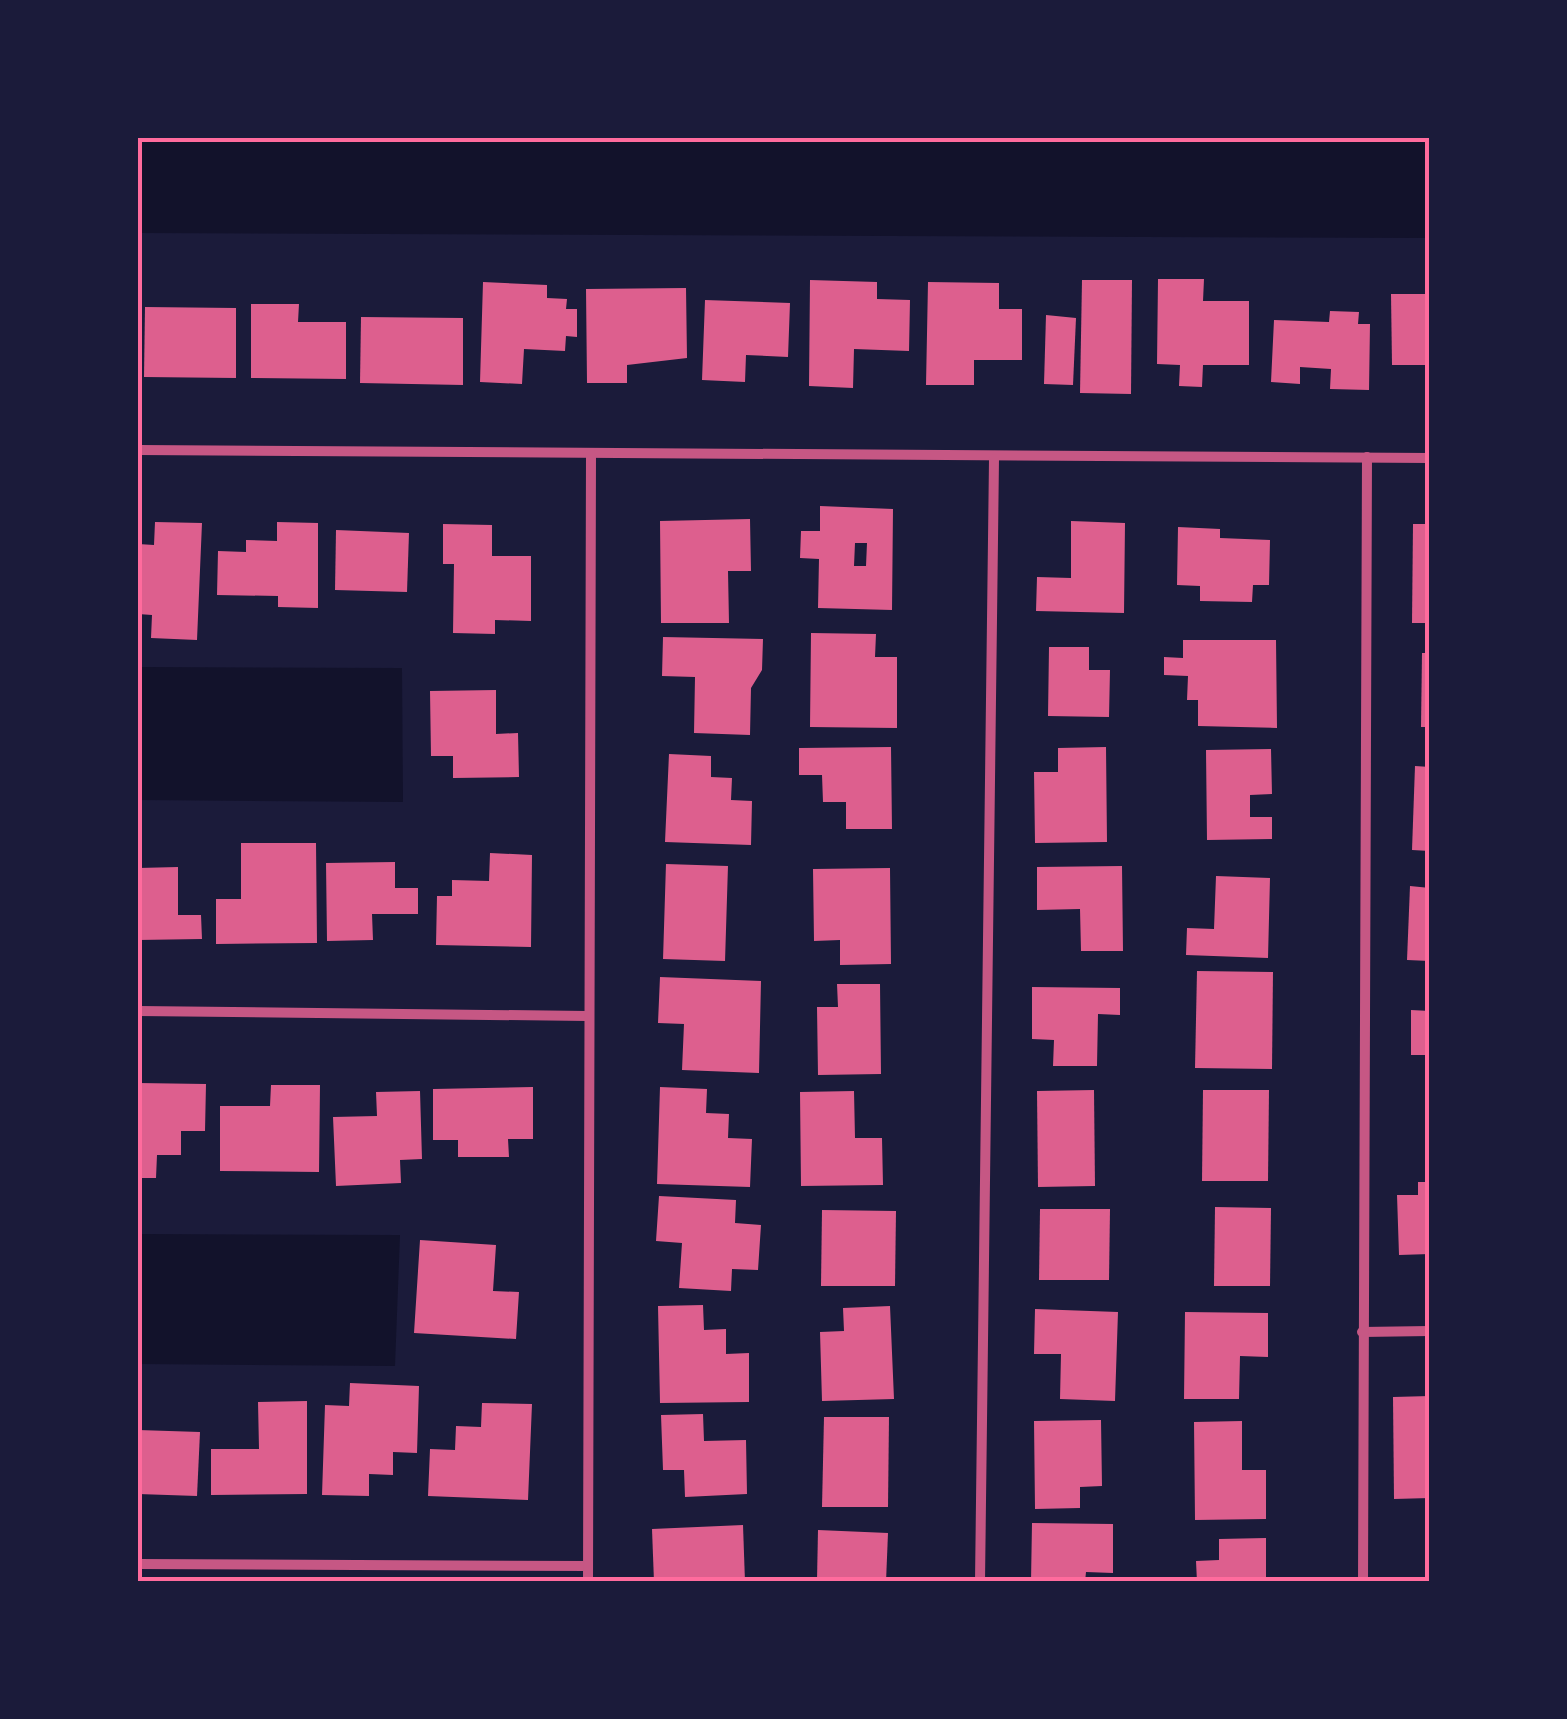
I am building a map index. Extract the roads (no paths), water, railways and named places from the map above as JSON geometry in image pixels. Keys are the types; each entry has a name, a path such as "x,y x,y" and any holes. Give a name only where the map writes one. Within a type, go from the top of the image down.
{"street":[{"path":"138,450 1430,458"},
{"path":"588,1582 591,454"},
{"path":"1363,1582 1367,457"},
{"path":"980,1582 994,458"},
{"path":"138,1011 587,1016"},
{"path":"1362,1332 1430,1332"},
{"path":"138,1564 588,1566"}]}
